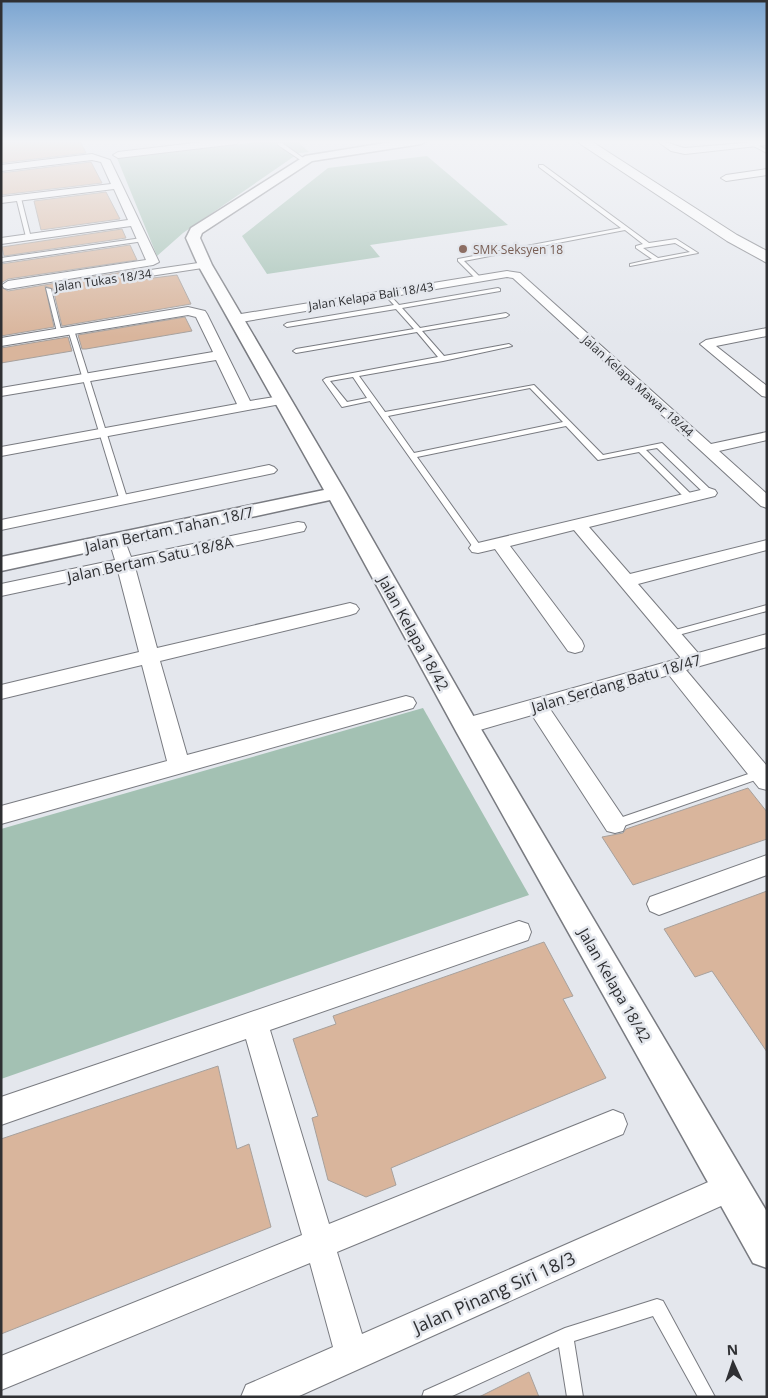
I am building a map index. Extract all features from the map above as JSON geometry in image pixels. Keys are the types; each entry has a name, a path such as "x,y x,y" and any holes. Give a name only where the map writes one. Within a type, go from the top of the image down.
{"highway":[{"path":"682,206 767,258"},
{"path":"752,233 767,243"},
{"path":"732,238 767,268"}],"street":[{"path":"4,289 153,262 127,206"},
{"name":"Jalan Kelapa 18/42","path":"234,206 196,231 193,238 205,265 336,493 466,726 767,1249"},
{"path":"1,241 134,222"},
{"name":"Jalan Tukas 18/34","path":"4,289 48,289 205,265"},
{"name":"Jalan Kelapa Bali 18/43","path":"235,319 507,274"},
{"name":"Jalan Kelapa Mawar 18/44","path":"507,274 516,275 767,503"},
{"path":"1,342 196,312 200,314 246,407"},
{"path":"766,393 706,344 767,332"},
{"path":"1,392 221,355"},
{"path":"1,452 282,400"},
{"path":"708,449 767,436"},
{"path":"1,525 269,470"},
{"name":"Jalan Bertam Tahan 18/7","path":"1,564 336,493"},
{"path":"478,548 709,493"},
{"path":"578,524 694,661"},
{"name":"Jalan Bertam Satu 18/8A","path":"1,590 298,526"},
{"path":"116,540 125,564 179,766"},
{"path":"499,543 575,646"},
{"path":"626,581 767,545"},
{"path":"1,692 350,609"},
{"name":"Jalan Serdang Batu 18/47","path":"466,726 767,640"},
{"path":"673,667 764,778"},
{"path":"1,815 406,703"},
{"path":"537,706 615,824"},
{"path":"659,904 767,865"},
{"path":"1,1111 519,932"},
{"path":"256,1023 352,1355"},
{"path":"1,1373 613,1124"},
{"name":"Jalan Pinang Siri 18/3","path":"258,1397 731,1188"}],"lane":[{"path":"20,206 29,237"},
{"path":"594,206 648,246"},
{"path":"478,279 460,260 624,229"},
{"path":"1,260 142,240"},
{"path":"632,265 695,253 676,240 638,247 656,260"},
{"path":"48,289 86,378 124,501"},
{"path":"288,325 498,290"},
{"path":"387,294 443,358"},
{"path":"296,351 506,315"},
{"path":"371,400 345,405 326,380 509,346"},
{"path":"355,375 478,548"},
{"path":"382,415 532,386 601,458 659,445 709,493"},
{"path":"412,456 568,423"},
{"path":"641,449 690,498"},
{"path":"671,634 767,608"},
{"path":"615,824 764,778"},
{"path":"430,1397 565,1336 657,1307 708,1397"},
{"path":"565,1336 575,1397"}],"green space":[{"path":"137,206 222,206 183,233 157,256"},
{"path":"280,206 486,206 508,225 370,245 380,257 267,274 242,236"},
{"path":"423,708 529,895 1,1079 1,829"}],"building":[{"path":"35,206 113,206 120,219 41,230"},
{"path":"122,229 126,238 4,256 2,247"},
{"path":"130,245 137,260 8,279 1,283 1,264"},
{"path":"141,269 130,273 129,276 137,280 177,275 191,304 62,326 53,289 45,286 54,327 1,336 1,287 8,291"},
{"path":"185,317 192,331 86,349 82,349 78,335"},
{"path":"68,337 72,351 1,363 1,348"},
{"path":"748,788 767,812 767,839 633,885 602,837 623,833 626,829"},
{"path":"767,891 767,1052 712,971 695,977 664,929"},
{"path":"544,942 573,996 563,999 606,1078 391,1168 396,1185 366,1197 328,1180 312,1118 318,1116 293,1039 336,1024 333,1016"},
{"path":"218,1066 237,1149 249,1144 271,1227 1,1334 1,1139"},
{"path":"529,1372 539,1397 479,1397"}],"place":[{"name":"SMK Seksyen 18","path":"463,249"}]}
